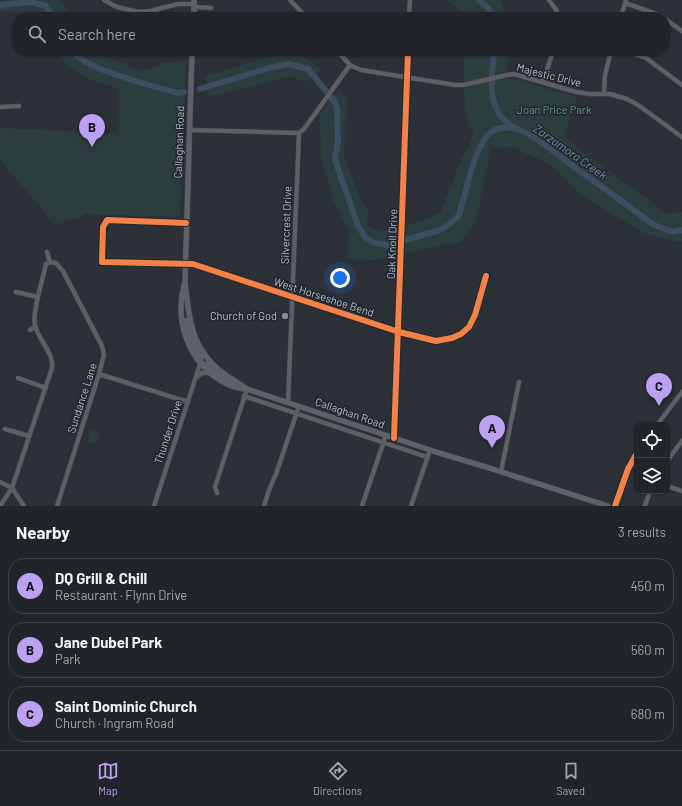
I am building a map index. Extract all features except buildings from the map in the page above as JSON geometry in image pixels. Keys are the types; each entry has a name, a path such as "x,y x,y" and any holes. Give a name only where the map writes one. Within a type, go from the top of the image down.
{"main road":[{"name":"Callaghan Road","path":"192,56 185,264 187,310 192,329 202,351 217,368 245,388 430,450 608,506"},
{"name":"Callaghan Road","path":"185,282 182,293 183,328 188,344 200,364 210,374 230,386 239,389 245,388"},
{"path":"186,293 185,306 187,328 191,340 201,358 200,364 206,364 228,380 245,388"}],"street":[{"path":"104,0 117,7 138,12 150,11 178,4 194,4 211,8"},
{"path":"290,0 301,12"},
{"path":"409,12 410,0"},
{"path":"549,0 558,12"},
{"path":"622,12 625,2 651,12"},
{"path":"670,22 682,31"},
{"name":"Majestic Drive","path":"342,56 350,65 368,72 455,85 463,85 514,74 583,93 616,95 632,101 682,137"},
{"name":"Oak Knoll Drive","path":"394,438 408,56"},
{"path":"543,82 551,56"},
{"path":"604,94 605,75 611,56"},
{"path":"640,56 646,58 682,85"},
{"path":"189,130 299,133 304,129 350,65"},
{"path":"0,107 19,106"},
{"name":"Silvercrest Drive","path":"288,403 299,133"},
{"name":"West Horseshoe Bend","path":"186,223 107,220 104,224 102,262 185,264 199,266 399,332 436,341 448,340 457,336 469,327 473,320 486,276"},
{"path":"0,506 12,488 52,368 52,360 35,327 34,315 46,264 50,262 47,252"},
{"name":"Sundance Lane","path":"50,262 56,263 63,271 102,346 104,355 100,374 57,506"},
{"path":"16,292 38,297"},
{"path":"30,330 35,327"},
{"name":"Thunder Drive","path":"154,506 200,364"},
{"path":"196,378 202,373 210,374"},
{"path":"100,374 188,402"},
{"path":"18,378 46,388"},
{"path":"501,472 519,382"},
{"path":"217,493 215,486 244,396 245,388"},
{"path":"659,422 682,392"},
{"name":"Callaghan Road","path":"244,396 427,457"},
{"path":"264,506 299,406"},
{"path":"5,429 29,436"},
{"path":"362,506 386,435"},
{"path":"669,458 682,441"},
{"path":"411,506 430,450"},
{"path":"615,506 628,468 634,457"},
{"path":"0,482 12,488 24,506"},
{"path":"670,487 682,491"},
{"path":"645,506 649,494"}],"green space":[{"path":"0,0 59,0 68,12 24,12 0,11"},
{"path":"447,0 500,0 505,12 461,12"},
{"path":"61,56 104,56 142,71 168,62 186,61 180,217 85,214 81,217 55,225 0,160 0,128 118,133 119,89 86,78 67,66"},
{"name":"Joan Price Park","path":"464,56 510,56 504,79 514,79 577,97 564,137 667,214 682,212 682,241 672,241 641,232 579,193 550,164 511,147 491,148 476,222 460,242 425,248 387,258 365,261 347,258 349,232 334,202 321,157 320,114 339,88 347,100 344,157 362,203 368,210 367,222 372,229 386,231 424,220 440,213 461,160 471,141 474,128 468,128 463,88"},
{"path":"268,57 306,57 321,70 306,82 293,77 283,78 209,97 205,76"},
{"path":"92,430 100,435 95,444 88,442 90,432"}],"waterway":[{"path":"479,0 490,12"},
{"name":"Zarzamora Creek","path":"0,5 31,2 46,6 49,12"},
{"name":"Zarzamora Creek","path":"77,56 105,71 178,93 184,92"},
{"path":"494,56 492,84 493,100 501,117 514,127"},
{"name":"Zarzamora Creek","path":"200,89 269,68 289,64 308,69 335,102 337,111 338,140 335,160 358,226 366,238 375,243 388,245 440,230 452,222 459,215 474,162 483,142 494,130 506,127 517,129 538,140 654,225 672,232 682,230"}],"cycle path":[{"path":"394,438 408,56"},
{"path":"186,223 107,220 103,227 102,262 193,264 399,332 436,341 452,338 461,334 469,327 475,315 486,276"},
{"path":"615,506 628,469 634,458"}],"place":[{"name":"Jane Dubel Park","path":"92,147"},
{"name":"Church of God","path":"285,316"},
{"name":"Saint Dominic Church","path":"659,406"},
{"name":"DQ Grill & Chill","path":"492,448"}]}
